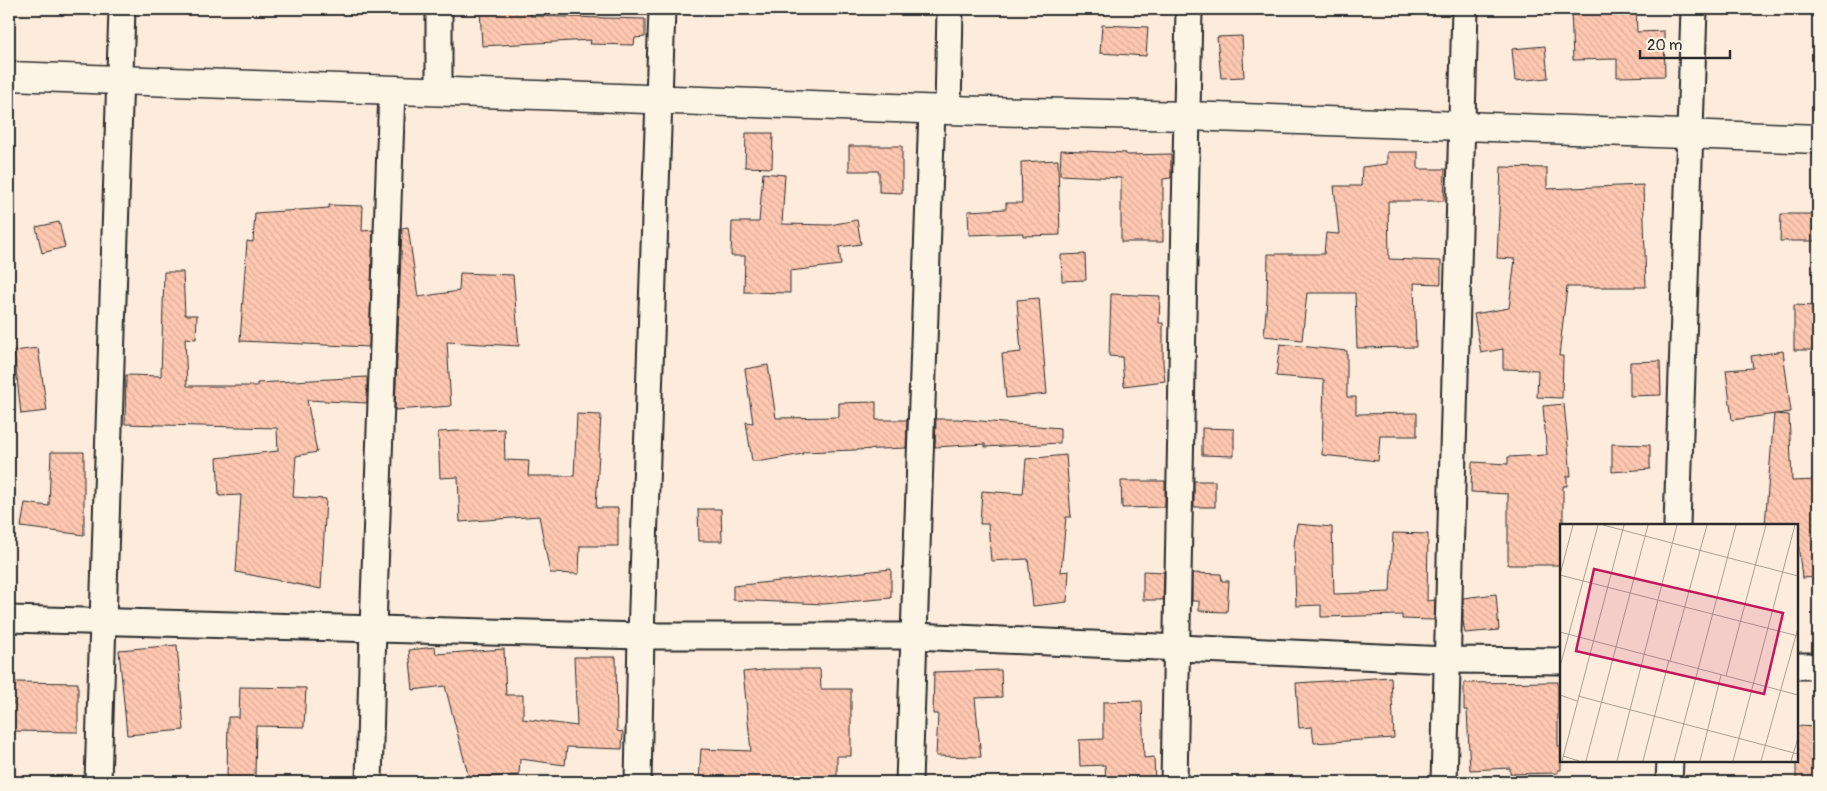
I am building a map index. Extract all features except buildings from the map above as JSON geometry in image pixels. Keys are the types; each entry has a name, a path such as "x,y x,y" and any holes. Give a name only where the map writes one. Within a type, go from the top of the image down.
{"street":[{"path":"98,782 122,9"},
{"path":"438,91 439,9"},
{"path":"638,782 641,636 662,9"},
{"path":"909,782 914,636 940,110 950,9"},
{"path":"1174,782 1189,9"},
{"path":"1444,782 1465,9"},
{"path":"1678,524 1694,9"},
{"path":"9,76 940,110 1186,116 1818,139"},
{"path":"369,782 392,90"},
{"path":"9,619 641,636 914,636 1447,660 1560,661"},
{"path":"1797,666 1818,666"},
{"path":"1669,782 1670,761"}]}
